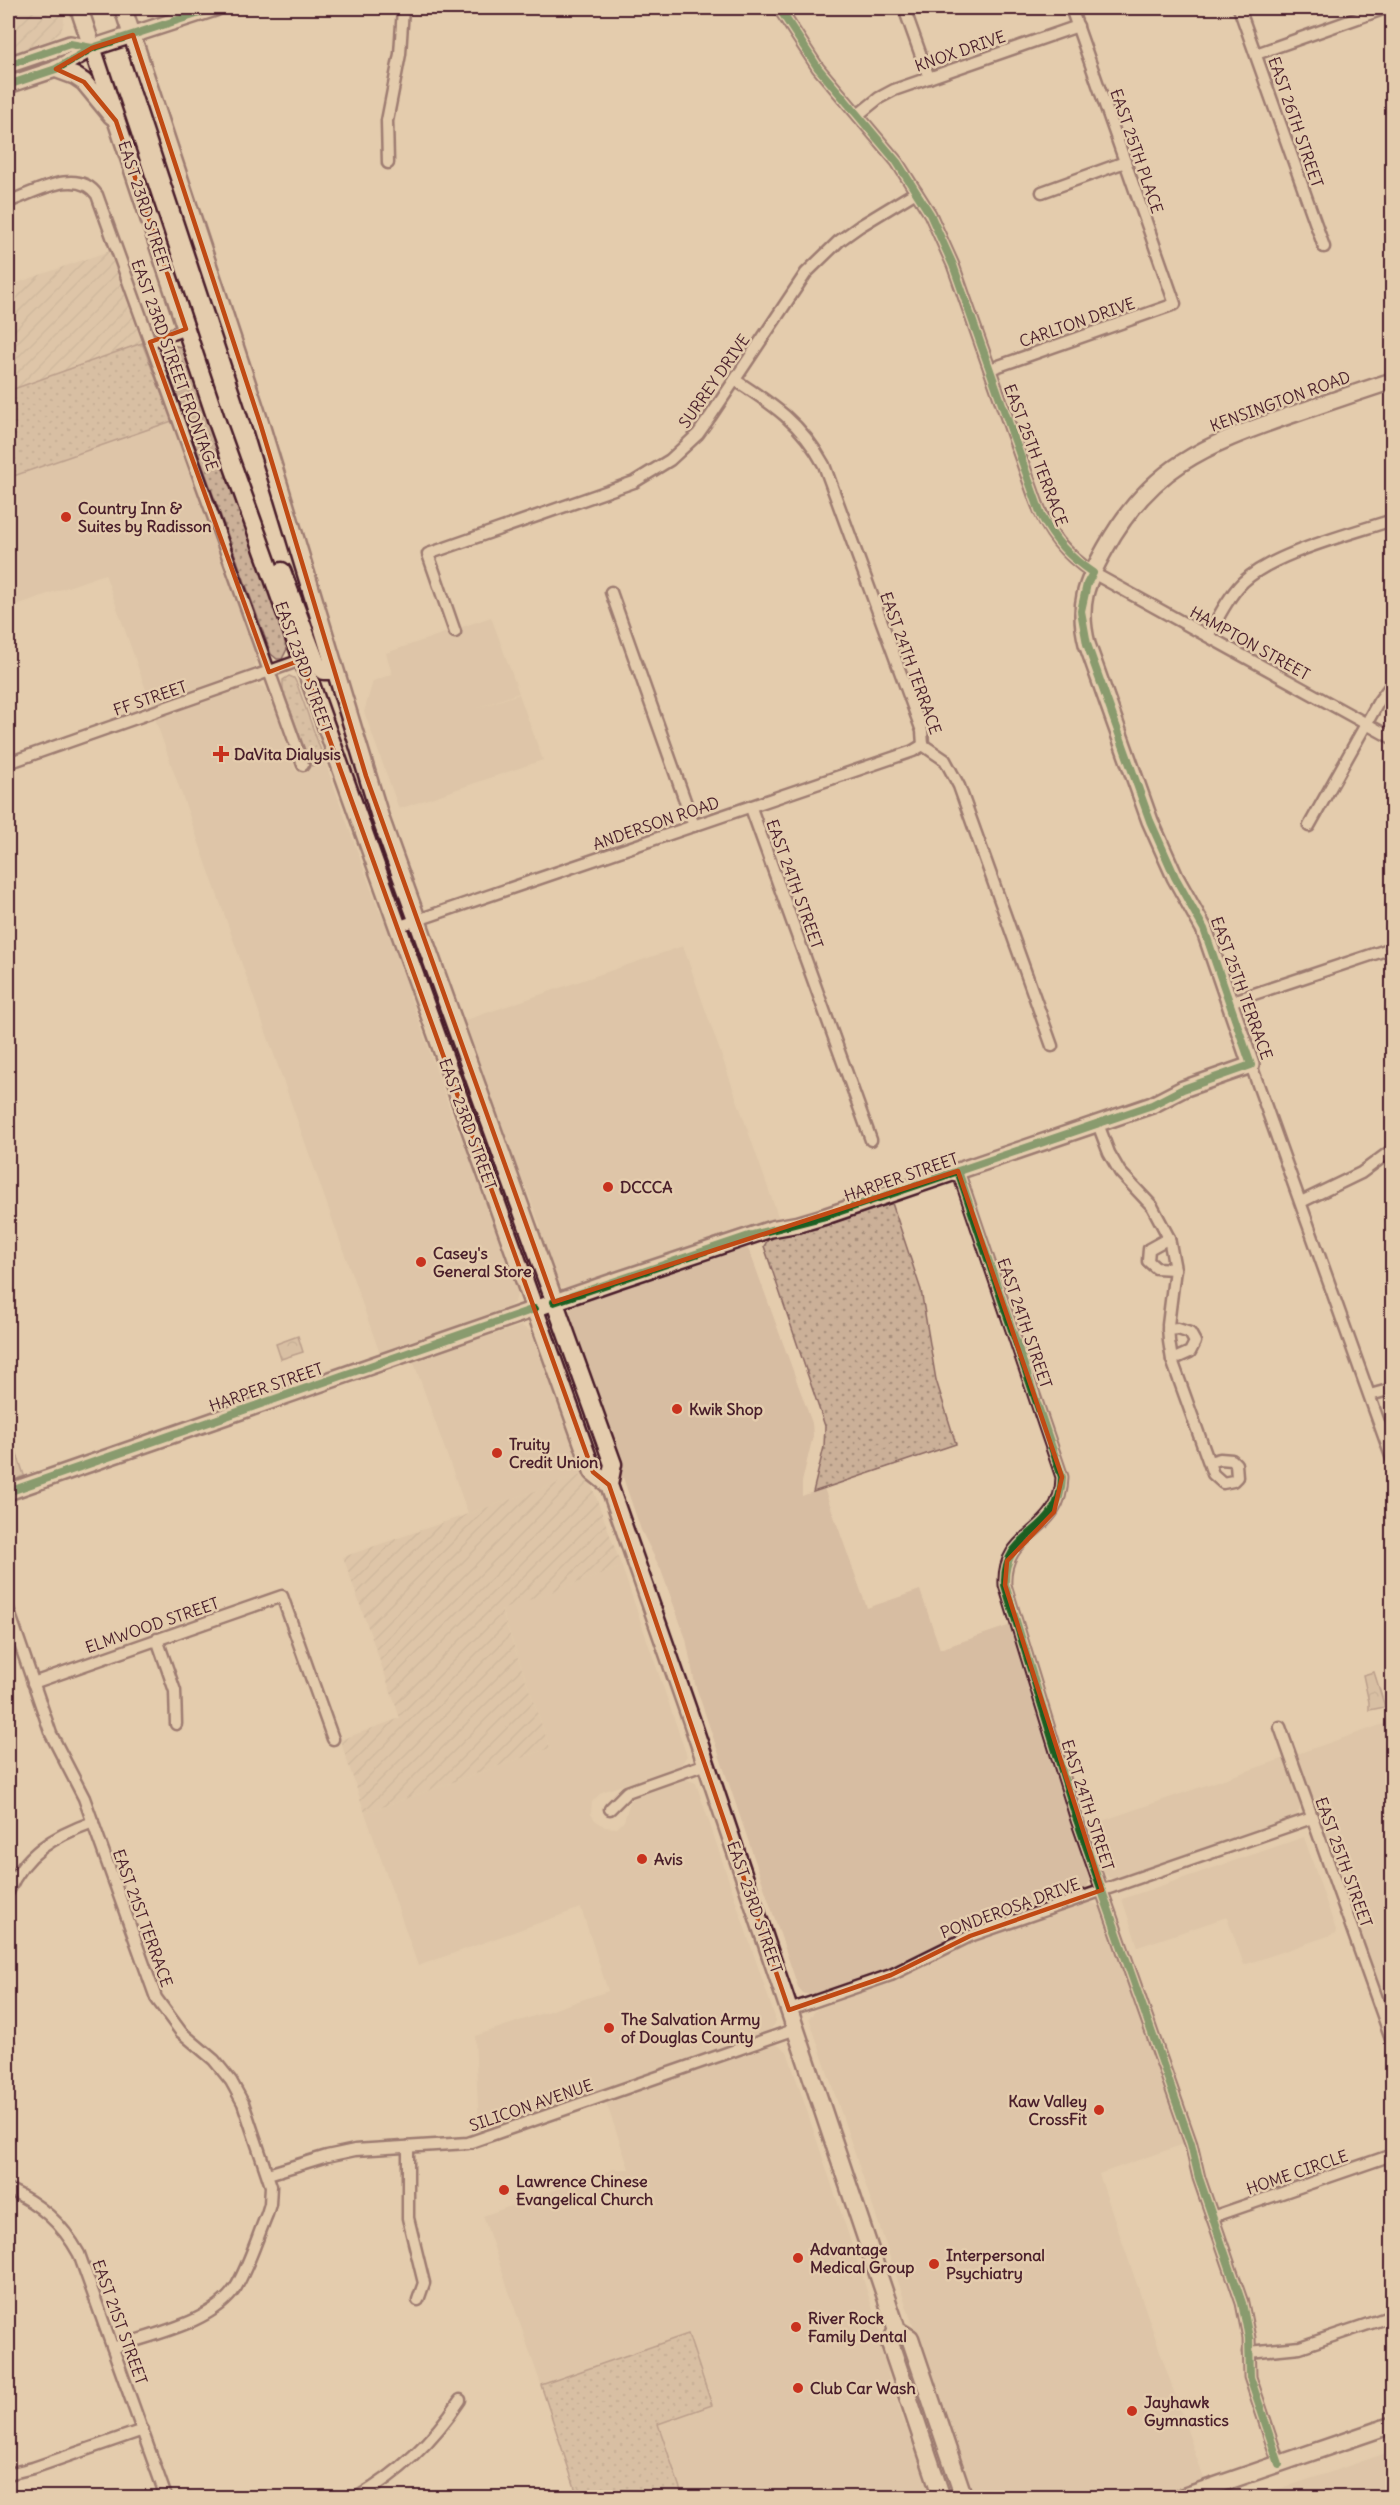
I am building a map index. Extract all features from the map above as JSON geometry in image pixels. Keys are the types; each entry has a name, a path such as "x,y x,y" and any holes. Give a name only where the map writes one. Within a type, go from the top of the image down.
{"main road":[{"name":"EAST 23RD STREET","path":"79,8 186,329 301,660 593,1472 609,1485"},
{"name":"EAST 23RD STREET","path":"123,8 261,426 370,786 613,1464 609,1485 706,1764 897,2331 910,2338 964,2498"},
{"path":"56,69 84,82 116,121"},
{"path":"245,499 264,525 314,658 324,671 334,671"},
{"name":"EAST 23RD STREET","path":"897,2331 890,2343 942,2498"},
{"path":"899,2369 911,2376 920,2397 932,2401"}],"street":[{"path":"8,85 56,69 92,48 215,8"},
{"path":"388,163 387,121 400,54 403,8"},
{"name":"EAST 25TH TERRACE","path":"779,8 818,68 897,162 916,192 953,265 1041,515 1054,539 1064,551 1092,573 1081,611 1087,644 1150,821 1175,877 1204,928 1392,1459"},
{"path":"904,8 929,78"},
{"name":"EAST 25TH PLACE","path":"1071,8 1175,304"},
{"name":"EAST 26TH STREET","path":"1239,8 1324,247"},
{"path":"1256,54 1386,8"},
{"name":"KNOX DRIVE","path":"859,114 879,98 894,90 1077,26"},
{"path":"8,65 70,44 92,48"},
{"path":"1042,192 1125,162"},
{"name":"EAST 23RD STREET FRONTAGE","path":"8,202 68,181 85,183 97,195 303,765"},
{"name":"SURREY DRIVE","path":"455,632 428,554 619,489 653,472 698,434 791,292 820,258 860,225 916,192"},
{"name":"CARLTON DRIVE","path":"990,369 1175,304"},
{"path":"150,342 186,329"},
{"name":"EAST 24TH TERRACE","path":"735,380 788,416 804,432 824,465 922,731 923,745 945,760 959,786 1052,1046"},
{"name":"KENSINGTON ROAD","path":"1092,573 1110,538 1137,502 1167,473 1193,455 1225,438 1392,381"},
{"path":"1208,636 1231,596 1256,571 1287,556 1392,520"},
{"name":"HAMPTON STREET","path":"1092,573 1392,738"},
{"path":"610,592 694,826"},
{"name":"FF STREET","path":"8,763 301,660"},
{"path":"1309,826 1379,701 1392,684"},
{"name":"ANDERSON ROAD","path":"398,927 751,808 914,751 923,745"},
{"name":"EAST 24TH STREET","path":"751,808 871,1140"},
{"path":"1230,1002 1392,948"},
{"name":"HARPER STREET","path":"8,1492 752,1235 817,1219 1098,1124 1152,1105 1183,1089 1251,1065"},
{"path":"1098,1124 1109,1153 1120,1172 1152,1206 1169,1238 1175,1269 1168,1330 1172,1360 1209,1462"},
{"path":"1301,1202 1341,1184 1392,1150"},
{"name":"EAST 24TH STREET","path":"958,1171 1062,1477 1054,1512 1017,1546 1007,1561 1005,1585 1068,1792 1191,2144 1199,2178 1242,2303 1247,2325 1252,2385 1279,2463"},
{"path":"1169,1238 1149,1250 1148,1261 1156,1268 1175,1269"},
{"path":"1168,1330 1186,1331 1190,1333 1195,1342 1190,1352 1172,1360"},
{"path":"1370,1395 1392,1389"},
{"name":"ELMWOOD STREET","path":"33,1683 282,1596 333,1739"},
{"name":"EAST 21ST TERRACE","path":"8,1609 51,1734 84,1798 156,1998 181,2032 214,2060 231,2081 243,2103 271,2186 270,2204 237,2285 228,2297 200,2318 113,2348"},
{"path":"157,1639 175,1691 176,1724"},
{"name":"EAST 25TH STREET","path":"1280,1727 1392,2041"},
{"path":"609,1809 627,1792 706,1764"},
{"name":"PONDEROSA DRIVE","path":"789,2010 891,1976 969,1936 1312,1818"},
{"path":"8,1892 17,1873 38,1849 64,1833 93,1822"},
{"name":"SILICON AVENUE","path":"267,2174 355,2150 468,2143 796,2029"},
{"path":"408,2148 408,2218 424,2283 418,2300"},
{"name":"HOME CIRCLE","path":"1212,2217 1392,2156"},
{"name":"EAST 21ST STREET","path":"8,2189 35,2204 65,2230 86,2271 165,2494"},
{"path":"1249,2352 1300,2347 1392,2316"},
{"path":"356,2498 399,2468 419,2450 443,2424 460,2400"},
{"path":"1179,2498 1392,2425"},
{"path":"8,2474 33,2468 143,2430"}],"highlighted area":[{"path":"133,35 261,426 366,776 554,1302 958,1171 1062,1477 1054,1512 1007,1561 1005,1585 1102,1890 970,1936 891,1975 789,2010 609,1485 593,1472 301,660 269,672 150,342 186,329 116,121 84,82 56,69 92,48"}],"shaded area":[{"path":"8,8 63,8 64,22 61,31 53,38 8,56"},
{"path":"109,251 142,343 8,391 8,286"},
{"path":"172,421 257,659 249,673 152,707 105,574 8,608 8,478"},
{"path":"491,617 519,693 474,709 519,694 543,760 399,809 364,712 373,681 392,674 386,653"},
{"path":"253,685 262,686 269,692 296,771 325,762 378,908 399,948 410,996 457,1129 478,1169 519,1287 515,1302 508,1307 380,1354 155,719"},
{"path":"683,946 779,1219 562,1287 553,1281 544,1256 540,1225 526,1187 511,1161 460,1022"},
{"path":"740,1247 748,1249 751,1255 812,1423 813,1436 802,1482 802,1496 824,1488 867,1608 920,1590 940,1649 1011,1625 1064,1802 1091,1879 1083,1890 967,1930 893,1967 812,1995 804,1994 798,1987 695,1684 686,1639 661,1570 641,1530 567,1315 571,1308 577,1305"},
{"path":"521,1326 535,1333 587,1473 468,1514 413,1360"},
{"path":"587,1473 622,1567 501,1610 550,1748 365,1813 340,1740 400,1718 343,1557"},
{"path":"622,1567 687,1756 680,1766 602,1792 592,1802 591,1814 605,1827 617,1828 624,1821 630,1801 636,1796 686,1779 696,1783 775,2017 775,2024 768,2032 479,2132 475,2036 608,1991 581,1908 418,1966 365,1813 550,1748 501,1609"},
{"path":"1392,1721 1392,2024 1297,1754"},
{"path":"1285,1758 1300,1803 1296,1816 1118,1878 1109,1878 1103,1872 1087,1826"},
{"path":"1304,1837 1337,1933 1244,1965 1227,1917 1138,1947 1122,1899"},
{"path":"1091,1902 1102,1910 1184,2144 1099,2174 1204,2479 1151,2497 971,2497 809,2018 818,2008 910,1974 962,1946"},
{"path":"776,2044 787,2051 887,2354 888,2374 904,2422 909,2425 935,2497 683,2497 658,2424 688,2335 541,2385 483,2216 614,2169 629,2169 606,2102"},
{"path":"1392,2451 1392,2497 1255,2497 1325,2474"}],"green space":[{"path":"142,343 172,421 8,478 8,391"},
{"path":"171,345 181,347 185,353 272,597 287,649 282,659 277,659 271,654 163,357 165,349"},
{"path":"289,676 294,678 297,684 325,762 311,766 283,690 283,680"},
{"path":"892,1203 921,1290 936,1380 956,1444 813,1492 824,1447 825,1426 764,1246 773,1236 816,1229"},
{"path":"298,1336 303,1352 281,1359 276,1344"},
{"path":"8,1427 25,1478 8,1484"},
{"path":"1374,1672 1385,1707 1369,1710 1363,1675"},
{"path":"688,2334 712,2405 658,2424 683,2497 578,2497 541,2385"}],"cycle path":[{"path":"8,85 56,69 92,48 215,8"},
{"path":"554,1302 752,1235 826,1216 1152,1105 1183,1089 1251,1065 1204,929 1175,877 1150,821 1087,644 1081,611 1087,584 1093,573 1063,547 1041,515 953,265 930,214 897,162 818,68 779,8"},
{"path":"8,65 70,44 92,48"},
{"path":"958,1171 1062,1477 1059,1497 1052,1511 1012,1553 1007,1566 1005,1585 1077,1820 1191,2144 1199,2178 1242,2303 1249,2338 1250,2377 1279,2464"},
{"path":"8,1492 534,1309"}],"place":[{"name":"Country Inn & Suites by Radisson","path":"66,517"},
{"name":"DaVita Dialysis","path":"221,754"},
{"name":"DCCCA","path":"608,1187"},
{"name":"Casey's General Store","path":"421,1262"},
{"name":"Kwik Shop","path":"677,1409"},
{"name":"Truity Credit Union","path":"497,1453"},
{"name":"Avis","path":"642,1859"},
{"name":"The Salvation Army of Douglas County","path":"609,2028"},
{"name":"Kaw Valley CrossFit","path":"1099,2110"},
{"name":"Lawrence Chinese Evangelical Church","path":"504,2190"},
{"name":"Advantage Medical Group","path":"798,2258"},
{"name":"Interpersonal Psychiatry","path":"934,2264"},
{"name":"River Rock Family Dental","path":"796,2327"},
{"name":"Club Car Wash","path":"798,2388"},
{"name":"Jayhawk Gymnastics","path":"1132,2411"}]}
